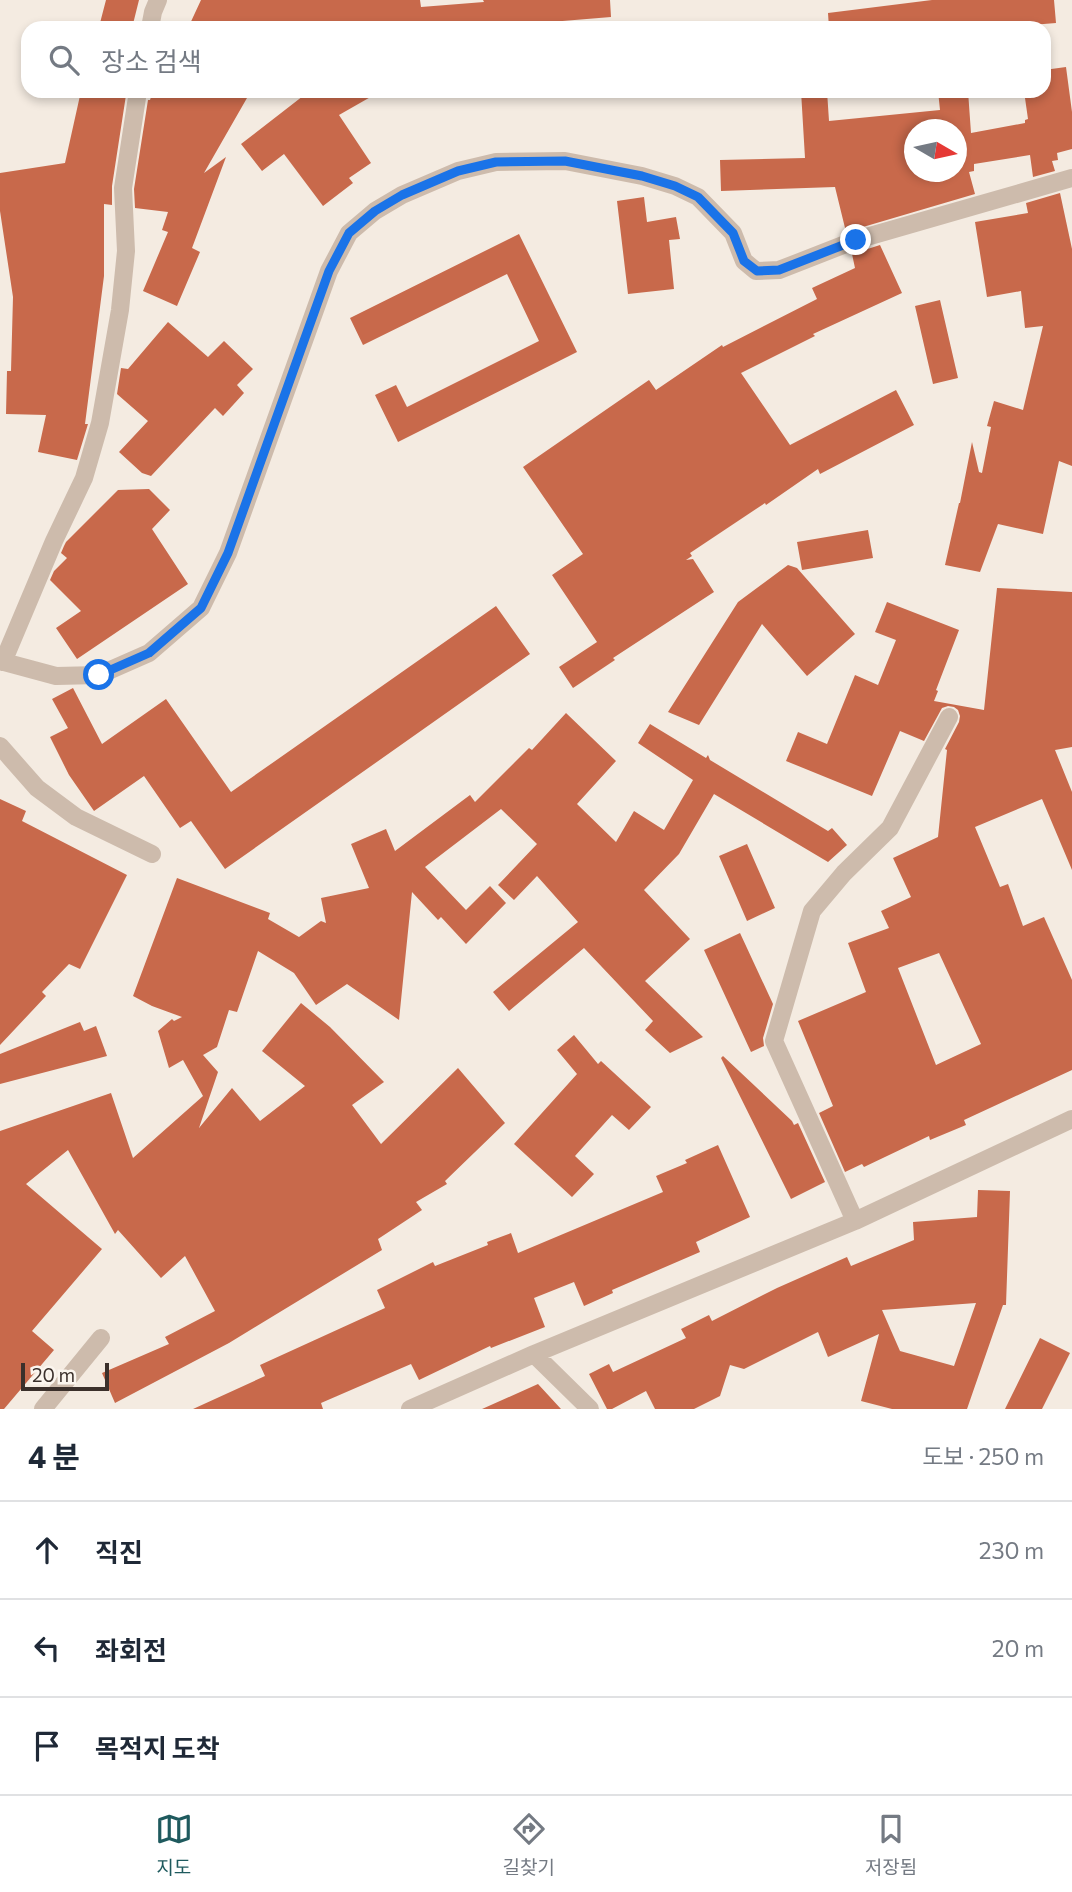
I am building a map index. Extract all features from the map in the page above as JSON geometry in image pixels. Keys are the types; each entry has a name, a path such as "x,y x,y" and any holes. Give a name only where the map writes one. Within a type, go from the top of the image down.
{"street":[{"path":"151,21 158,0"},
{"path":"137,98 123,188 126,251 120,310 100,423 84,478 1,661 56,676 99,675 149,653 201,608 228,553 329,271 349,233 375,211 402,195 458,171 496,162 565,161 642,176 675,186 698,197 733,233 744,261 757,271 779,270 856,240 1072,178"},
{"path":"855,1221 774,1041 812,911 844,873 890,828 949,717"},
{"path":"0,746 37,788 76,817 152,854"},
{"path":"410,1409 534,1354 855,1221 1072,1119"},
{"path":"43,1409 101,1338"},
{"path":"534,1354 590,1409"}],"building":[{"path":"106,0 139,0 134,21 101,21"},
{"path":"201,0 420,0 421,7 484,2 483,0 610,0 611,17 563,21 191,21"},
{"path":"932,0 1054,0 1056,23 829,21 828,13"},
{"path":"1066,67 1072,112 1072,149 1057,153 1058,160 1052,161 1055,171 1033,177 1030,155 974,164 974,171 969,172 975,194 846,232 835,187 721,191 720,160 805,158 801,98 827,98 829,121 940,110 939,98 968,98 971,133 1025,123 1028,119 1025,98 1051,98 1051,69"},
{"path":"79,98 126,98 112,186 112,205 104,204 104,276 85,424 88,424 77,460 38,452 46,415 6,414 7,371 11,371 13,297 0,211 0,173 65,163"},
{"path":"247,98 204,173 226,157 192,248 200,252 177,306 143,291 168,232 162,230 168,212 135,208 134,189 150,100"},
{"path":"300,98 369,98 339,115 371,163 349,178 353,183 323,206 284,154 262,171 241,144"},
{"path":"1060,193 1072,249 1072,466 1059,461 1043,534 998,524 980,572 945,565 972,442 979,472 982,473 991,427 987,426 994,401 1023,410 1043,326 1025,328 1021,291 987,297 975,222 1028,213 1026,203"},
{"path":"644,197 647,222 676,217 680,239 669,240 674,289 628,294 617,201"},
{"path":"519,234 577,352 398,442 375,395 396,385 407,407 539,341 507,274 363,345 350,318"},
{"path":"880,245 902,293 813,334 815,336 741,373 790,445 896,390 914,425 820,474 818,469 690,553 692,556 686,560 693,559 714,592 613,658 615,660 573,688 559,667 597,642 552,575 583,554 523,467 649,380 656,390 722,345 723,347 817,299 812,288 855,268 852,254"},
{"path":"940,300 958,378 933,384 915,306"},
{"path":"168,322 208,357 224,341 253,369 237,385 244,393 223,416 215,408 151,476 142,473 119,452 148,421 117,394 121,368 128,369"},
{"path":"149,489 170,510 152,529 188,584 77,659 56,628 81,611 50,580 54,571 67,558 61,553 66,542 118,490"},
{"path":"868,530 873,558 802,570 797,542"},
{"path":"788,565 797,568 855,634 807,676 762,624 699,725 668,712 738,602"},
{"path":"997,588 1072,592 1072,747 1055,750 1072,792 1072,870 1042,799 975,827 1000,887 1008,884 1023,926 1044,917 1072,980 1072,1070 964,1120 966,1125 930,1140 929,1136 864,1167 862,1164 845,1172 819,1113 833,1106 798,1021 866,992 848,943 889,928 881,911 911,897 893,858 938,837 945,749 960,716 954,707 942,708 924,741 900,731 872,796 786,761 798,732 827,744 855,675 878,685 896,640 875,632 887,602 959,630 934,701 984,710","holes":["939,953 981,1044 936,1065 898,968"]},
{"path":"496,606 530,654 225,869 191,821 180,828 144,776 94,811 69,775 50,737 68,728 52,699 73,688 102,744 166,699 231,792"},
{"path":"566,713 616,761 577,804 616,842 634,811 664,830 693,780 638,743 650,724 706,758 708,755 710,760 828,831 832,828 847,845 828,862 714,794 679,854 644,890 690,939 645,981 703,1037 670,1053 645,1030 653,1021 584,948 509,1011 493,992 578,922 537,876 514,900 498,885 537,844 501,809 425,867 466,910 490,886 506,903 466,944 441,917 438,920 412,892 399,1020 347,984 316,1005 294,973 258,951 237,1012 229,1010 217,1047 203,1055 218,1072 199,1128 232,1088 260,1121 305,1086 262,1051 301,1003 330,1027 384,1082 352,1105 381,1144 458,1068 505,1123 445,1181 447,1184 416,1202 422,1210 378,1239 382,1250 229,1343 115,1403 102,1373 169,1344 165,1337 215,1311 185,1256 161,1278 118,1230 115,1234 68,1150 26,1184 102,1249 32,1331 54,1350 4,1409 0,1409 0,1131 111,1093 133,1158 203,1096 183,1060 169,1068 158,1031 172,1019 174,1021 182,1017 133,996 177,878 270,913 268,919 299,937 321,921 326,923 321,898 369,888 351,844 386,829 395,851 470,795 475,802 529,748 532,750"},
{"path":"0,799 26,811 22,821 127,875 80,969 69,964 42,992 46,996 0,1045"},
{"path":"747,844 775,908 747,921 719,856"},
{"path":"740,933 773,1004 763,1038 764,1046 751,1052 704,950"},
{"path":"80,1022 84,1031 96,1026 107,1056 0,1084 0,1054"},
{"path":"574,1035 598,1064 601,1061 651,1107 629,1130 612,1115 575,1156 594,1174 572,1197 514,1144 577,1074 557,1050"},
{"path":"723,1056 794,1125 798,1123 825,1182 791,1199 721,1058"},
{"path":"718,1145 750,1217 696,1242 700,1252 612,1290 613,1293 584,1306 574,1282 534,1298 545,1327 491,1348 490,1346 419,1380 411,1364 321,1403 323,1409 193,1409 265,1376 260,1365 385,1308 377,1290 433,1262 435,1266 511,1233 518,1253 663,1192 656,1176 687,1163 685,1160"},
{"path":"978,1190 1010,1191 1006,1305 1003,1305 967,1409 892,1409 861,1401 879,1334 828,1357 818,1332 744,1369 730,1365 720,1396 694,1409 655,1409 646,1391 607,1409 589,1374 609,1364 613,1372 686,1338 681,1329 709,1315 712,1321 847,1257 851,1266 914,1240 913,1222 977,1217","holes":["976,1303 954,1366 900,1351 882,1310"]},
{"path":"1040,1338 1070,1353 1042,1409 1005,1409"},
{"path":"538,1384 561,1409 482,1409"}],"route":[{"path":"99,675 149,653 201,608 228,553 329,271 349,233 375,211 402,195 458,171 496,162 565,161 642,176 675,186 698,197 733,233 744,261 757,271 779,270 856,240"}]}
